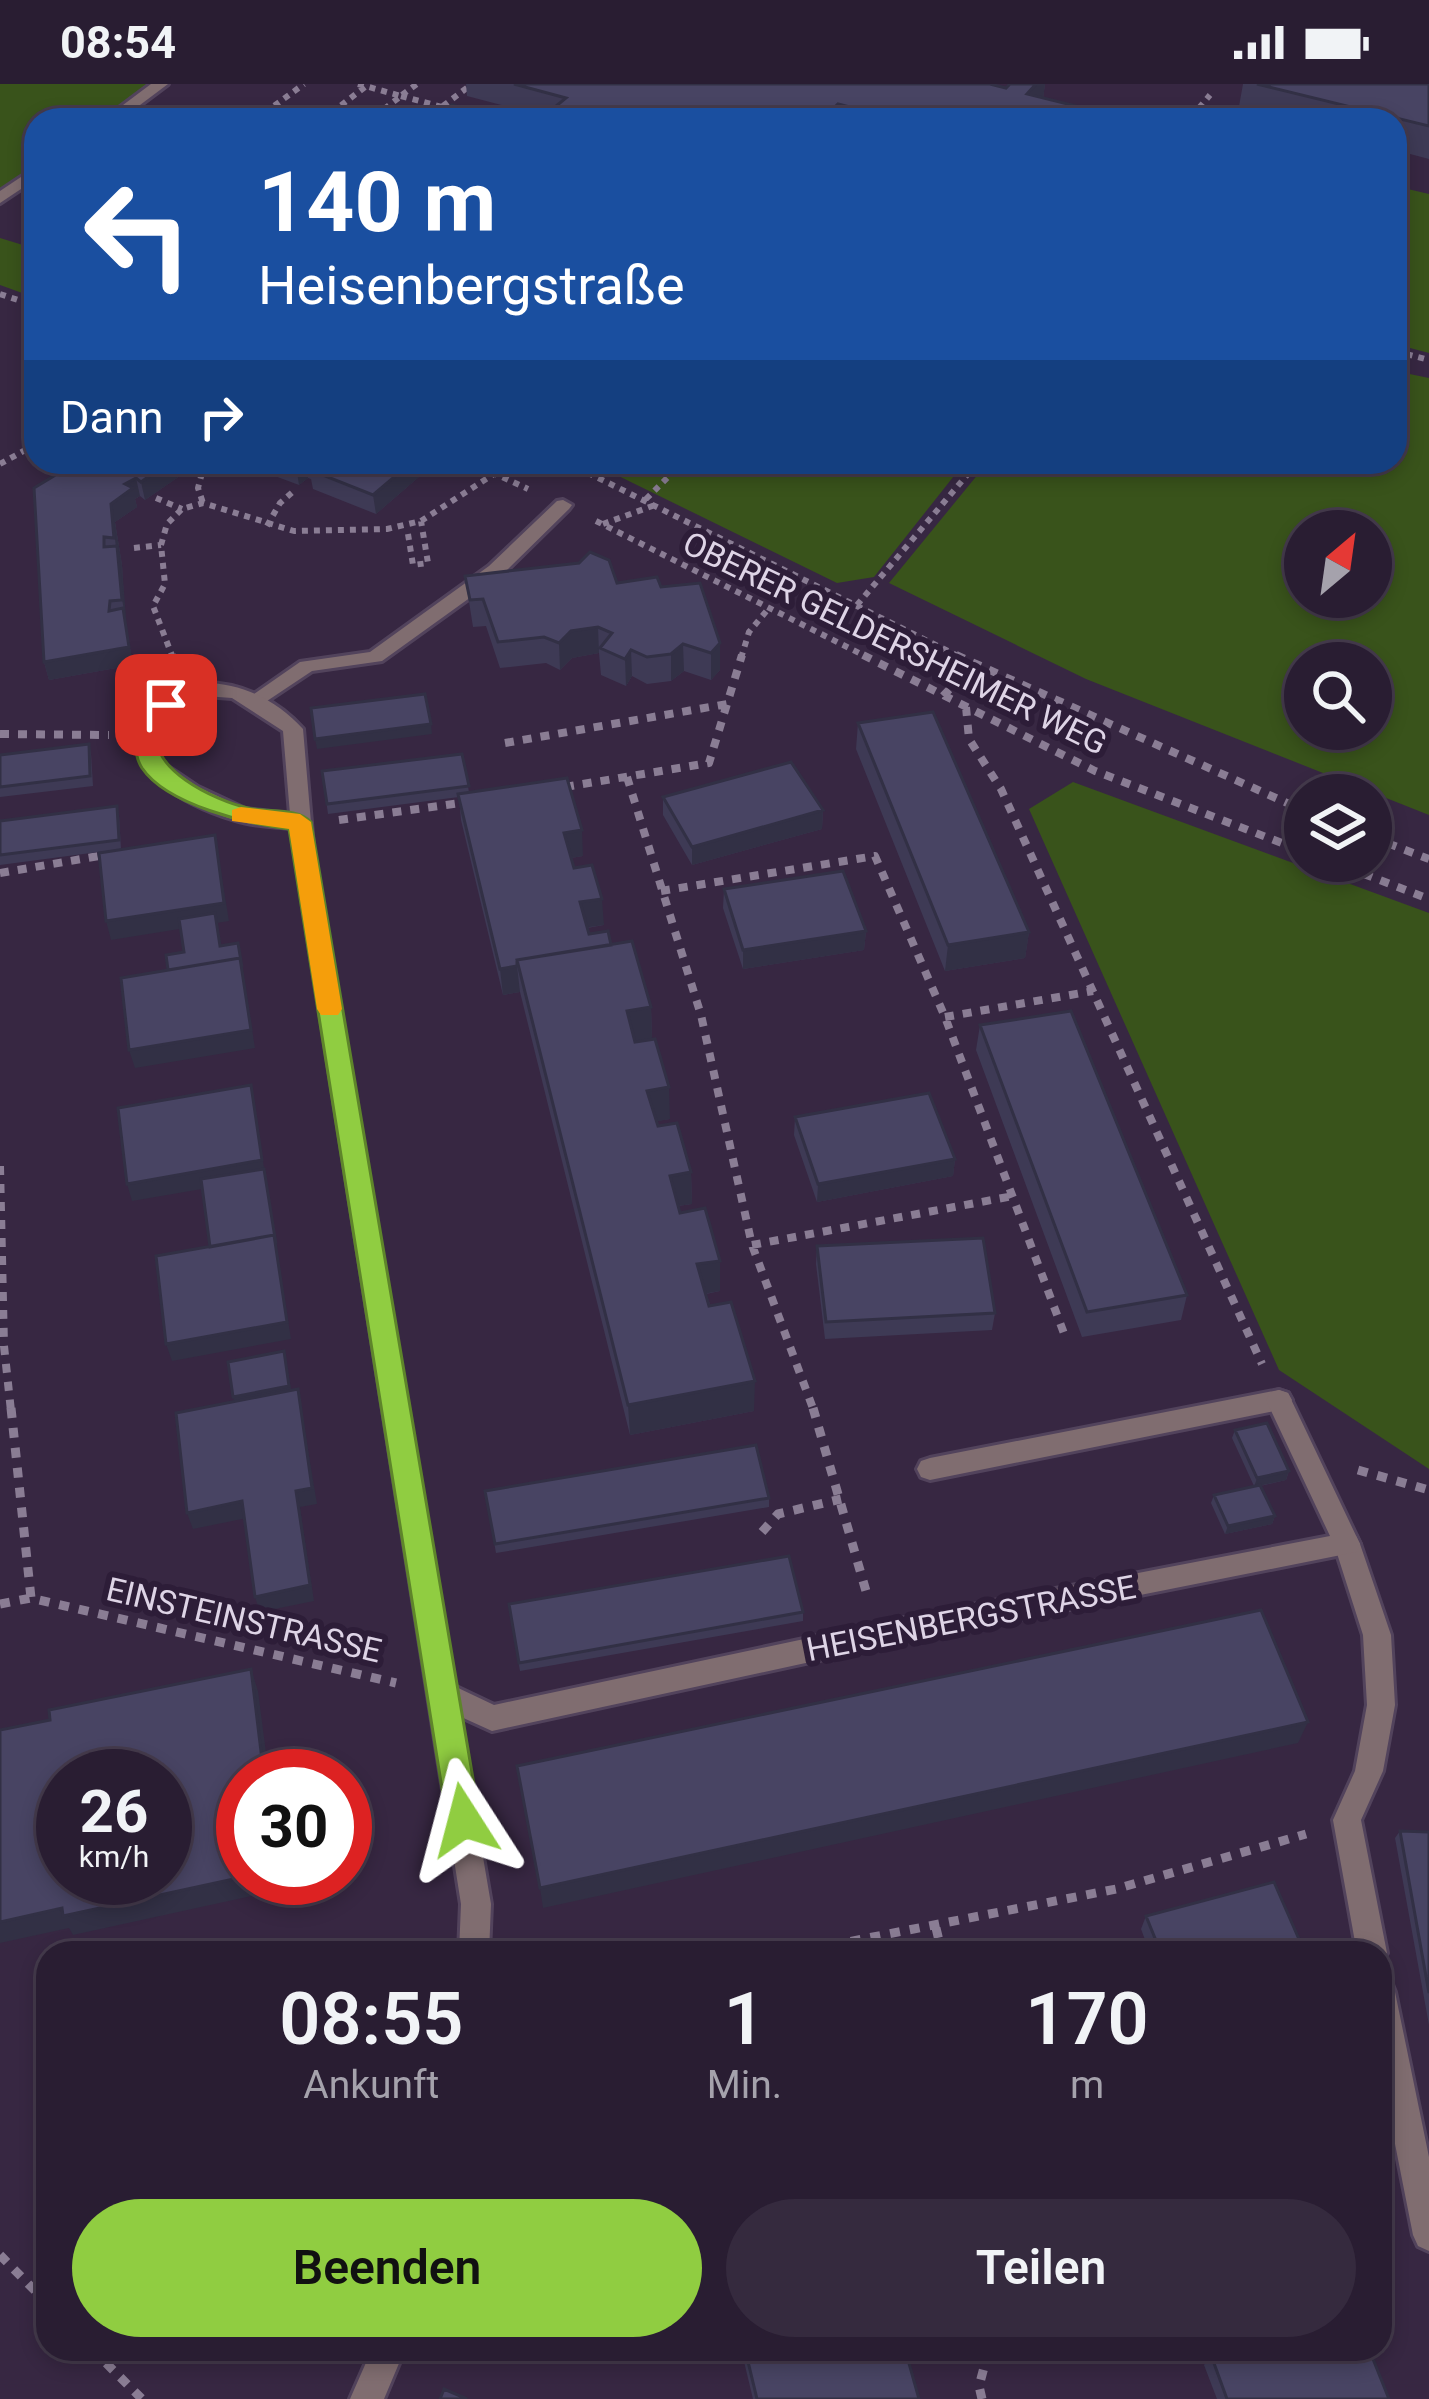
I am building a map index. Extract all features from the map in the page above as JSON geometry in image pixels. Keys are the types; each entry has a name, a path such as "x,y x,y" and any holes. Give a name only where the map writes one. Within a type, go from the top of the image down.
{"street":[{"path":"127,108 161,84"},
{"path":"257,699 307,666 375,657 496,570 563,505"},
{"path":"300,822 241,815 191,792 152,765 148,721 190,692 238,690 257,699 292,729 300,822 445,1695 476,1904 475,1941"},
{"path":"930,1469 1279,1400 1347,1544 1377,1635 1381,1706 1369,1771 1347,1820 1370,1941"},
{"name":"HEISENBERGSTRASSE","path":"445,1695 492,1718 879,1635 1347,1544"},
{"path":"1392,2052 1429,2235"},
{"path":"367,2399 383,2361"}],"path":[{"path":"271,108 304,84"},
{"path":"386,108 417,84"},
{"path":"336,108 362,85 445,108 472,84"},
{"path":"1198,108 1210,95"},
{"path":"202,474 198,488 203,503"},
{"path":"190,692 164,641 153,606 165,584 161,544 167,524 182,509 203,503 268,526 354,532 421,521 493,474"},
{"name":"OBERER GELDERSHEIMER WEG","path":"497,474 1095,771 1284,843"},
{"path":"591,474 974,664 1284,803"},
{"path":"646,500 671,474"},
{"path":"857,605 968,474"},
{"path":"268,526 280,503 295,490"},
{"path":"156,498 182,509"},
{"path":"603,524 656,504"},
{"path":"408,533 413,565 428,563 421,521"},
{"path":"134,548 161,544"},
{"path":"557,788 709,763 749,632 769,608"},
{"path":"943,696 974,664"},
{"path":"506,743 727,704"},
{"path":"966,707 962,721 970,741 1001,788 1279,1400"},
{"path":"0,734 147,736"},
{"path":"627,777 701,1016 752,1245 822,1433 879,1635"},
{"path":"300,822 347,820 487,799"},
{"path":"1392,845 1429,859"},
{"path":"0,873 115,854"},
{"path":"661,891 875,856 945,1017 1065,1336"},
{"path":"1385,882 1429,899"},
{"path":"945,1017 1094,991"},
{"path":"0,1166 2,1346 31,1598"},
{"path":"752,1245 1013,1196"},
{"path":"1305,1455 1429,1490"},
{"path":"762,1532 778,1514 841,1499"},
{"name":"EINSTEINSTRASSE","path":"0,1604 31,1598 445,1695"},
{"path":"861,1941 1239,1857 1347,1820"},
{"path":"936,1928 939,1941"},
{"path":"0,2255 36,2292"},
{"path":"104,2361 142,2399"},
{"path":"982,2399 979,2386 986,2361"}],"green space":[{"path":"0,84 152,84 118,108 24,108 24,173 0,190"},
{"path":"1407,189 1429,194 1429,353 1407,347"},
{"path":"0,238 24,245 24,294 0,285"},
{"path":"1407,373 1429,378 1429,815 1392,800 1392,774 1326,774 1086,679 889,583 978,474 1407,474"},
{"path":"614,474 956,474 874,577 837,583"},
{"path":"1073,782 1284,860 1284,882 1345,882 1429,913 1429,1469 1279,1370 1029,809"}],"building":[{"path":"514,84 990,84 1006,88 1036,84 1027,94 1076,106 554,108 566,98"},
{"path":"1257,84 1429,84 1429,126 1407,121 1407,108 1355,108"},
{"path":"57,474 152,474 141,482 136,478 125,484 133,488 111,504 114,538 104,537 104,547 117,546 122,600 110,601 109,611 123,608 129,647 44,662 34,488"},
{"path":"320,474 398,474 373,495"},
{"path":"590,552 609,560 617,583 657,577 661,587 700,583 720,643 711,653 683,644 671,654 647,657 631,650 625,659 600,648 612,633 598,627 571,631 559,643 544,637 498,642 483,599 470,600 465,576 579,563"},
{"path":"425,694 431,724 315,739 311,708"},
{"path":"933,712 1029,932 948,945 858,723"},
{"path":"89,744 90,776 0,787 0,755"},
{"path":"462,754 469,786 327,804 322,771"},
{"path":"791,762 823,810 692,847 663,797"},
{"path":"567,778 582,830 564,833 574,868 592,865 602,899 580,902 589,934 608,931 611,945 517,960 517,966 500,969 458,794"},
{"path":"117,806 119,840 0,855 0,821"},
{"path":"215,835 224,903 106,921 99,853"},
{"path":"843,871 866,931 743,950 724,889"},
{"path":"215,913 220,946 238,943 242,967 240,958 168,970 166,955 184,952 179,919"},
{"path":"632,941 651,1007 627,1011 635,1042 655,1039 669,1087 647,1091 658,1126 677,1123 691,1172 670,1176 680,1213 705,1208 720,1261 697,1264 709,1306 731,1302 755,1381 628,1405 517,960"},
{"path":"240,958 251,1030 129,1050 121,978"},
{"path":"1071,1011 1187,1295 1087,1312 980,1025"},
{"path":"251,1085 262,1160 127,1184 118,1108"},
{"path":"929,1093 955,1159 818,1184 795,1117"},
{"path":"264,1169 276,1244 274,1235 210,1247 201,1179"},
{"path":"274,1235 287,1322 166,1344 156,1256"},
{"path":"983,1238 995,1313 826,1322 817,1246"},
{"path":"284,1351 289,1386 233,1397 228,1362"},
{"path":"298,1389 312,1488 296,1491 310,1585 255,1597 242,1501 187,1513 176,1413"},
{"path":"1267,1423 1289,1471 1257,1478 1235,1430"},
{"path":"756,1445 769,1498 495,1544 485,1491"},
{"path":"1260,1485 1275,1516 1228,1526 1214,1495"},
{"path":"789,1556 803,1612 519,1663 509,1604"},
{"path":"1261,1610 1308,1722 540,1888 517,1766"},
{"path":"251,1669 261,1749 216,1749 216,1883 192,1888 192,1749 36,1749 36,1905 114,1905 63,1916 62,1908 0,1922 0,1730 50,1720 49,1710"},
{"path":"1400,1831 1429,1832 1429,1993"},
{"path":"1274,1882 1300,1941 1156,1941 1146,1916"},
{"path":"748,2361 908,2361 919,2399 757,2399"},
{"path":"1213,2361 1374,2361 1389,2399 1227,2399"},
{"path":"444,2389 467,2399 440,2399"}],"slow traffic":[{"path":"241,815 300,822 329,1009"}],"route":[{"path":"166,705 148,721 146,744 152,765 191,792 241,815 300,822 464,1820"}]}
